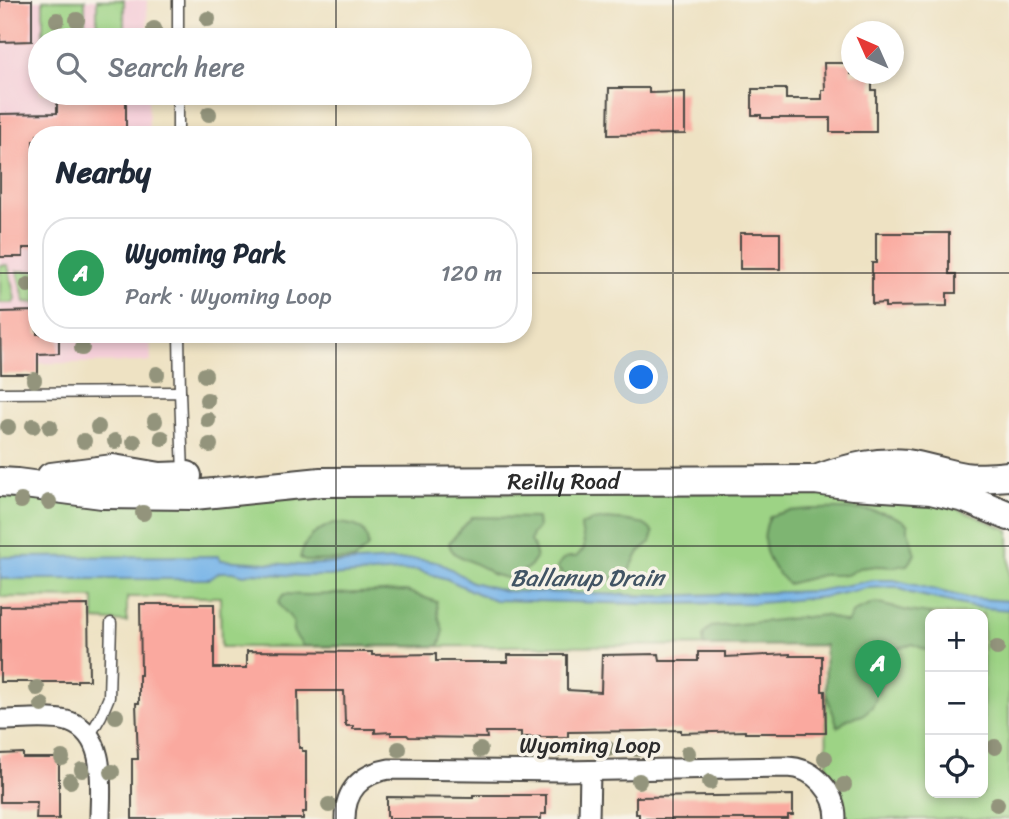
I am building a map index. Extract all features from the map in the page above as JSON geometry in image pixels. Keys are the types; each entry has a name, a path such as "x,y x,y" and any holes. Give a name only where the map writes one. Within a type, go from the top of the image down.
{"street":[{"name":"Reilly Road","path":"815,480 859,466 892,464 930,468 965,477 1009,475"},
{"name":"Reilly Road","path":"8,482 113,469 160,477 274,477 313,483"},
{"name":"Reilly Road","path":"8,482 102,494 169,495 313,483 815,480 931,490 965,498 1009,516"},
{"path":"0,720 69,722 90,735 100,764 100,819"},
{"name":"Wyoming Loop","path":"345,819 345,807 352,790 374,772 389,769 590,771 796,767 824,785 833,798 836,819"},
{"path":"589,819 590,771"}],"lane":[{"path":"178,0 178,28"},
{"path":"178,105 178,126"},
{"path":"179,343 183,476"},
{"path":"0,393 180,392"},
{"path":"90,735 108,697 111,623"}],"shaded area":[{"path":"0,0 147,0 148,28 28,28 28,105 148,105 149,126 28,126 28,343 150,343 151,362 0,364"}],"green space":[{"path":"43,0 85,0 85,28 43,28"},
{"path":"97,0 124,0 124,28 97,28"},
{"path":"0,265 7,265 9,269 15,299 13,303 0,303"},
{"path":"17,271 28,271 28,302 25,302"},
{"path":"837,492 938,501 1009,530 1009,819 846,819 841,791 827,767 825,645 221,647 220,597 127,597 127,622 94,620 94,598 0,597 0,493"},
{"path":"811,509 848,509 889,514 908,525 915,554 907,565 859,568 847,575 822,575 788,584 774,569 766,553 766,526 770,516"},
{"path":"472,517 537,518 538,528 530,541 535,549 535,560 513,580 492,574 455,554 449,543"},
{"path":"608,519 645,525 653,533 650,543 639,552 626,576 570,583 557,568 565,559 576,557 584,549 581,525"},
{"path":"334,523 358,527 365,534 368,547 354,560 305,561 300,558 304,545 312,536"},
{"path":"406,591 437,602 443,631 439,646 303,646 293,631 294,624 279,602 284,594"},
{"path":"875,603 925,613 925,650 913,644 891,650 895,665 880,687 873,706 863,715 848,719 838,727 826,693 825,645 704,646 704,635 711,627 825,615 847,623 853,612"}],"water":[{"path":"219,556 221,560 300,565 416,559 437,562 472,582 506,591 658,596 817,591 874,580 894,580 968,598 1009,601 1009,610 972,607 910,593 896,587 867,588 825,597 760,603 642,604 495,600 447,579 416,570 328,576 254,573 244,575 220,572 210,579 0,579 0,557"}],"building":[{"path":"0,0 32,0 32,28 28,28 28,41 0,42"},
{"path":"824,63 841,63 841,84 872,84 872,90 876,90 876,132 830,132 830,118 761,118 761,115 752,115 752,89 786,89 786,99 822,99 822,90 825,90"},
{"path":"609,88 649,88 649,93 685,92 685,134 608,135"},
{"path":"57,105 126,105 126,126 28,126 28,248 23,248 23,257 0,257 0,114 57,113"},
{"path":"740,233 780,233 780,269 740,269"},
{"path":"876,233 949,233 949,274 956,274 956,293 947,293 947,306 885,307 885,303 872,304 872,263 876,263"},
{"path":"28,311 28,343 59,343 59,353 38,354 38,374 1,374 0,312"},
{"path":"140,604 214,604 214,668 247,668 247,651 436,654 436,661 459,662 508,662 508,655 567,655 567,690 601,692 602,655 659,654 660,661 698,661 698,652 725,652 725,657 790,654 822,656 826,733 681,733 681,730 568,732 568,737 521,737 521,732 486,732 487,738 409,737 346,726 344,691 298,691 299,748 306,751 306,812 303,812 303,819 132,819 132,759 138,759 136,703 139,703 141,675"},
{"path":"88,605 89,680 0,682 0,606"},
{"path":"23,753 23,758 59,758 59,819 36,819 37,802 0,802 0,754"},
{"path":"473,795 546,795 546,814 541,814 541,819 389,819 387,816 387,797 473,798"},
{"path":"793,795 793,815 788,815 788,819 639,819 639,814 636,814 636,797"}],"place":[{"name":"Wyoming Park","path":"878,698"}],"water label":[{"name":"Ballanup Drain","path":"587,578"}]}
